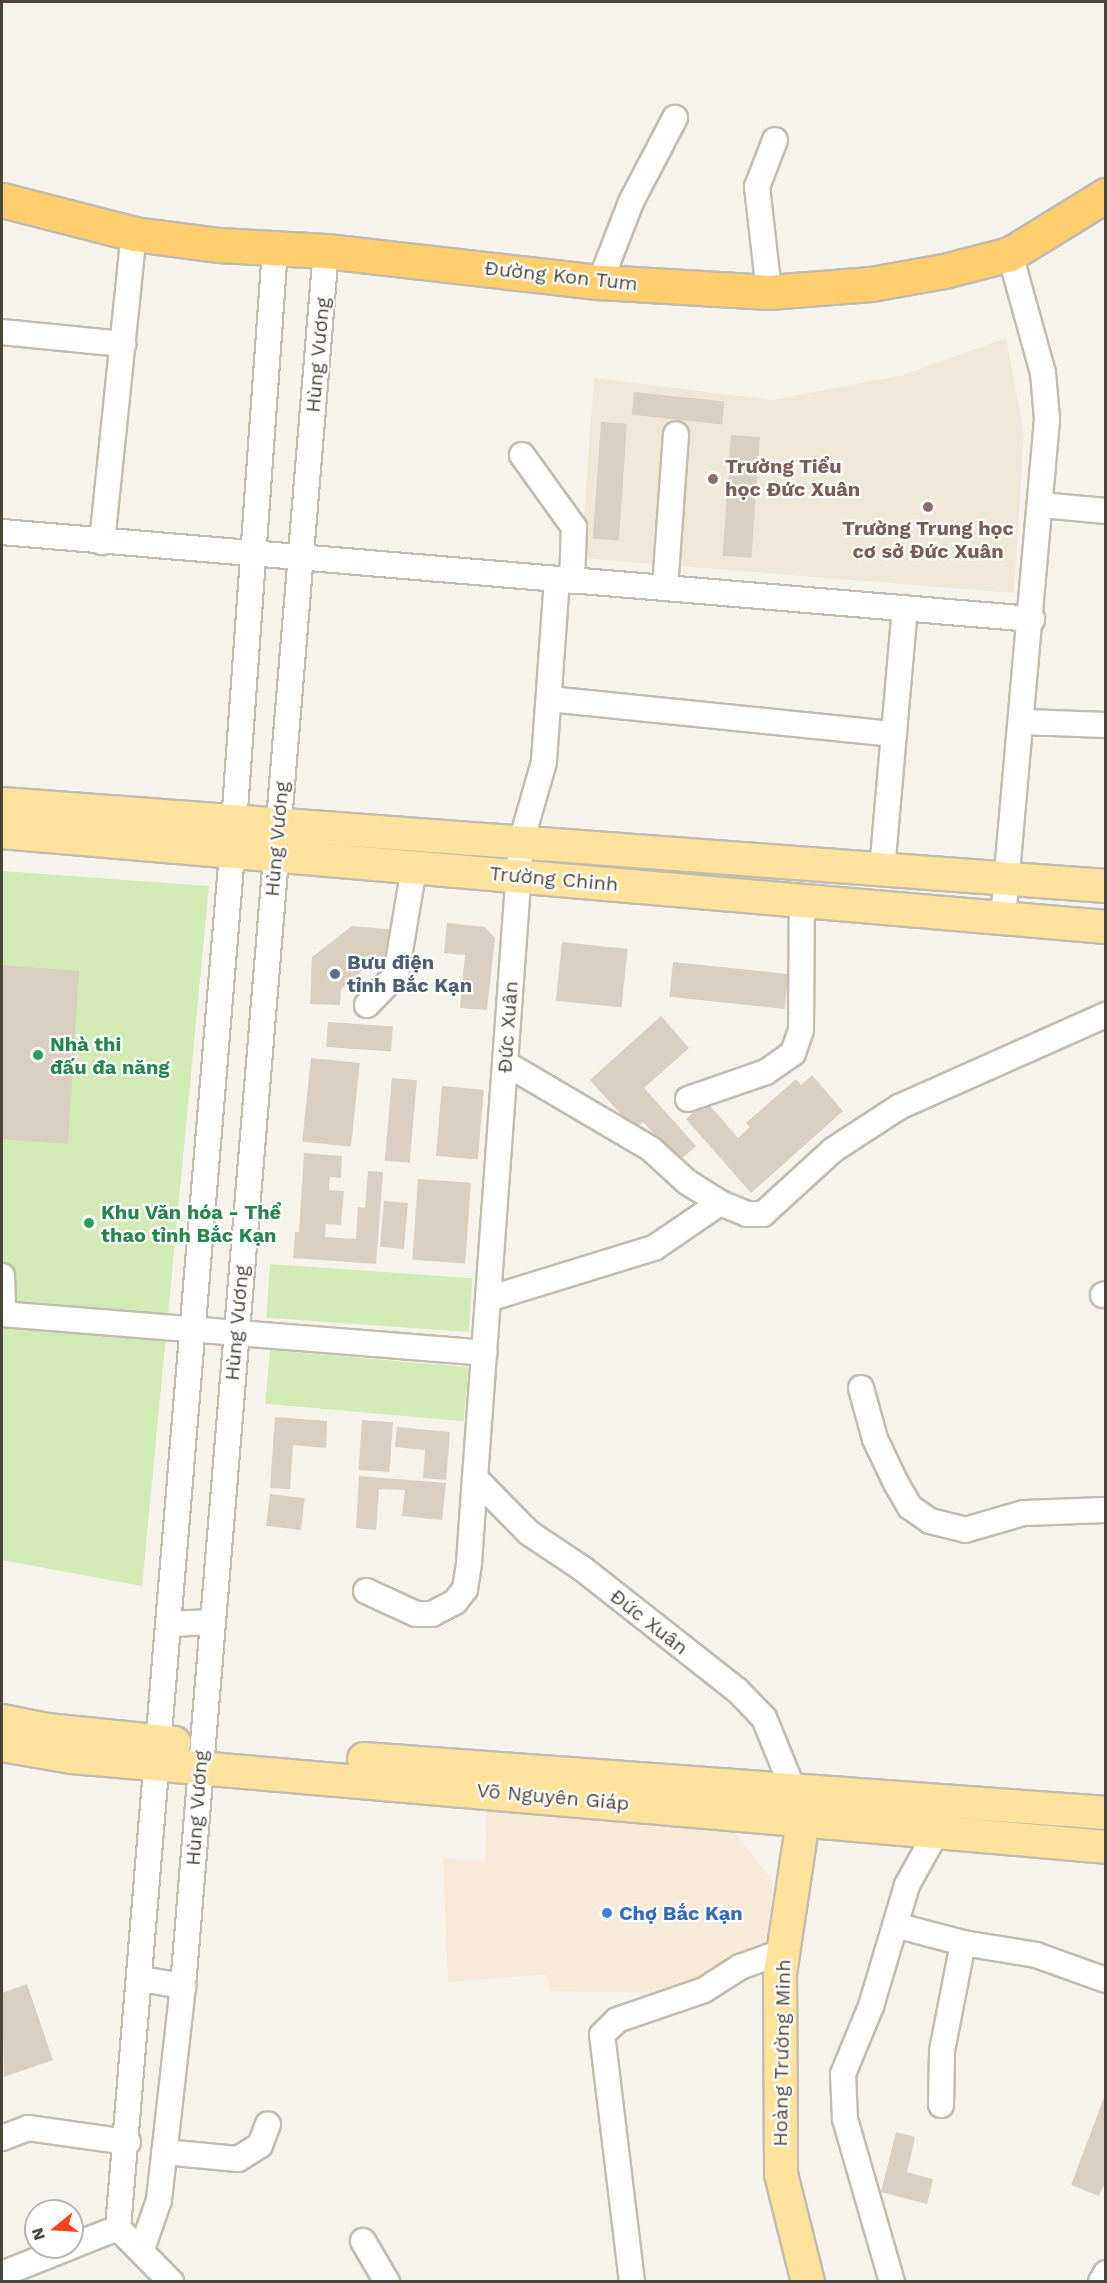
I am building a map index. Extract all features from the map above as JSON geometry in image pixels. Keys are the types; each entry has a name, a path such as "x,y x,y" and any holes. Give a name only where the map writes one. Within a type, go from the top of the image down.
{"highway":[{"name":"Đường Kon Tum","path":"2,200 134,234 275,249 326,251 600,282 768,292 871,284 944,271 1010,254 1106,195"}],"main road":[{"name":"Trường Chinh","path":"2,804 1106,886"},
{"name":"Trường Chinh","path":"2,832 1106,927"},
{"path":"802,901 805,864"},
{"name":"Võ Nguyên Giáp","path":"2,1721 159,1752 803,1820 1106,1847"},
{"name":"Võ Nguyên Giáp","path":"2,1745 72,1757 159,1752"},
{"name":"Võ Nguyên Giáp","path":"201,1756 793,1789 1106,1813"},
{"name":"Hoàng Trường Minh","path":"793,1789 803,1820 780,1973 781,2174 808,2282"}],"street":[{"path":"600,282 631,202 675,118"},
{"path":"768,292 757,187 775,140"},
{"path":"102,542 134,234"},
{"path":"118,2228 128,2142 232,852 275,249"},
{"name":"Hùng Vương","path":"142,2248 159,2200 183,1986 326,251"},
{"path":"1003,918 1032,619 1047,419 1043,373 1010,254"},
{"path":"2,332 123,344"},
{"path":"664,588 676,434"},
{"name":"Đức Xuân","path":"366,1591 416,1614 432,1614 455,1602 465,1589 469,1563 521,842 544,762 549,699 574,527 522,455"},
{"path":"1040,505 1106,511"},
{"path":"2,532 1032,619"},
{"path":"882,870 905,608"},
{"path":"549,699 894,734"},
{"path":"1022,722 1106,725"},
{"path":"367,1005 396,975 414,868"},
{"path":"688,1099 766,1072 793,1053 801,1030 802,901"},
{"path":"505,1064 651,1149 687,1182 720,1203 747,1214 764,1214 833,1150 899,1107 1106,1015"},
{"path":"488,1299 654,1248 720,1203"},
{"path":"2,1276 2,1314 193,1332 484,1353"},
{"path":"861,1388 875,1439 896,1483 910,1507 930,1521 965,1530 1023,1513 1106,1510"},
{"name":"Đức Xuân","path":"475,1478 529,1533 582,1569 737,1690 764,1718 793,1789"},
{"path":"169,1624 212,1622"},
{"path":"892,2282 845,2119 843,2074 871,2006 915,1866 936,1833"},
{"path":"895,1925 963,1943 1036,1955 1106,1980"},
{"path":"941,2105 942,2050 963,1943"},
{"path":"632,2282 602,2035 617,2019 704,1990 740,1967 784,1951"},
{"path":"141,1979 183,1986"},
{"path":"164,2152 238,2158 260,2145 268,2124"},
{"path":"2,2138 28,2128 128,2142"},
{"path":"84,2242 118,2228"},
{"path":"118,2228 142,2248 171,2282"},
{"path":"363,2241 387,2282"},
{"path":"2,2274 40,2259"},
{"path":"1101,2282 1106,2273"}],"shaded area":[{"path":"1006,338 1024,433 1014,593 581,558 594,378 772,400 903,375"},
{"name":"Chợ Bắc Kạn","path":"487,1806 730,1826 773,1881 766,1946 672,1993 550,1991 547,1974 448,1982 443,1858 485,1861"}],"green space":[{"name":"Khu Văn hóa - Thể thao tỉnh Bắc Kạn","path":"2,871 209,886 142,1586 2,1560"},
{"path":"270,1264 473,1278 469,1332 266,1318"},
{"path":"270,1350 468,1367 464,1421 265,1404"}],"building":[{"path":"634,392 725,402 722,424 632,415"},
{"path":"601,422 627,424 619,541 593,539"},
{"path":"731,435 760,437 751,558 723,556"},
{"path":"447,923 485,927 495,938 487,1010 460,1008 465,955 444,953"},
{"name":"Bưu điện tỉnh Bắc Kạn","path":"352,926 397,930 393,960 377,958 341,989 340,1005 310,1004 312,957"},
{"path":"562,942 628,949 621,1008 556,1001"},
{"path":"673,962 788,974 785,1009 669,997"},
{"name":"Nhà thi đấu đa năng","path":"2,965 79,971 68,1144 2,1139"},
{"path":"661,1016 689,1048 644,1088 696,1146 679,1161 643,1122 635,1130 590,1080"},
{"path":"328,1022 393,1027 391,1051 326,1047"},
{"path":"311,1058 360,1063 351,1147 302,1142"},
{"path":"812,1075 843,1111 751,1193 686,1119 706,1101 738,1138 750,1127 746,1123 796,1079 801,1085"},
{"path":"392,1078 417,1080 410,1163 385,1161"},
{"path":"442,1086 484,1090 478,1159 436,1156"},
{"path":"304,1153 342,1156 341,1178 330,1177 329,1190 344,1191 341,1225 326,1224 325,1237 356,1239 358,1207 365,1208 368,1171 383,1172 376,1264 293,1258 295,1232 299,1232"},
{"path":"418,1179 471,1183 465,1263 412,1260"},
{"path":"384,1201 408,1203 404,1249 380,1247"},
{"path":"275,1417 327,1421 326,1448 293,1445 290,1489 270,1488"},
{"path":"362,1420 393,1422 389,1472 359,1470"},
{"path":"397,1427 450,1432 446,1480 423,1478 425,1450 395,1447"},
{"path":"359,1476 446,1483 442,1520 402,1516 405,1490 379,1489 376,1530 356,1528"},
{"path":"270,1494 305,1498 301,1530 266,1526"},
{"path":"27,1984 53,2060 4,2077 2,1993"},
{"path":"1105,2095 1106,2180 1099,2196 1071,2185"},
{"path":"896,2132 915,2137 907,2172 933,2179 927,2204 881,2192"}],"place":[{"name":"Trường Tiểu học Đức Xuân","path":"713,479"},
{"name":"Trường Trung học cơ sở Đức Xuân","path":"928,507"},
{"name":"Bưu điện tỉnh Bắc Kạn","path":"335,974"},
{"name":"Nhà thi đấu đa năng","path":"38,1055"},
{"name":"Khu Văn hóa - Thể thao tỉnh Bắc Kạn","path":"89,1223"},
{"name":"Chợ Bắc Kạn","path":"607,1913"}]}
